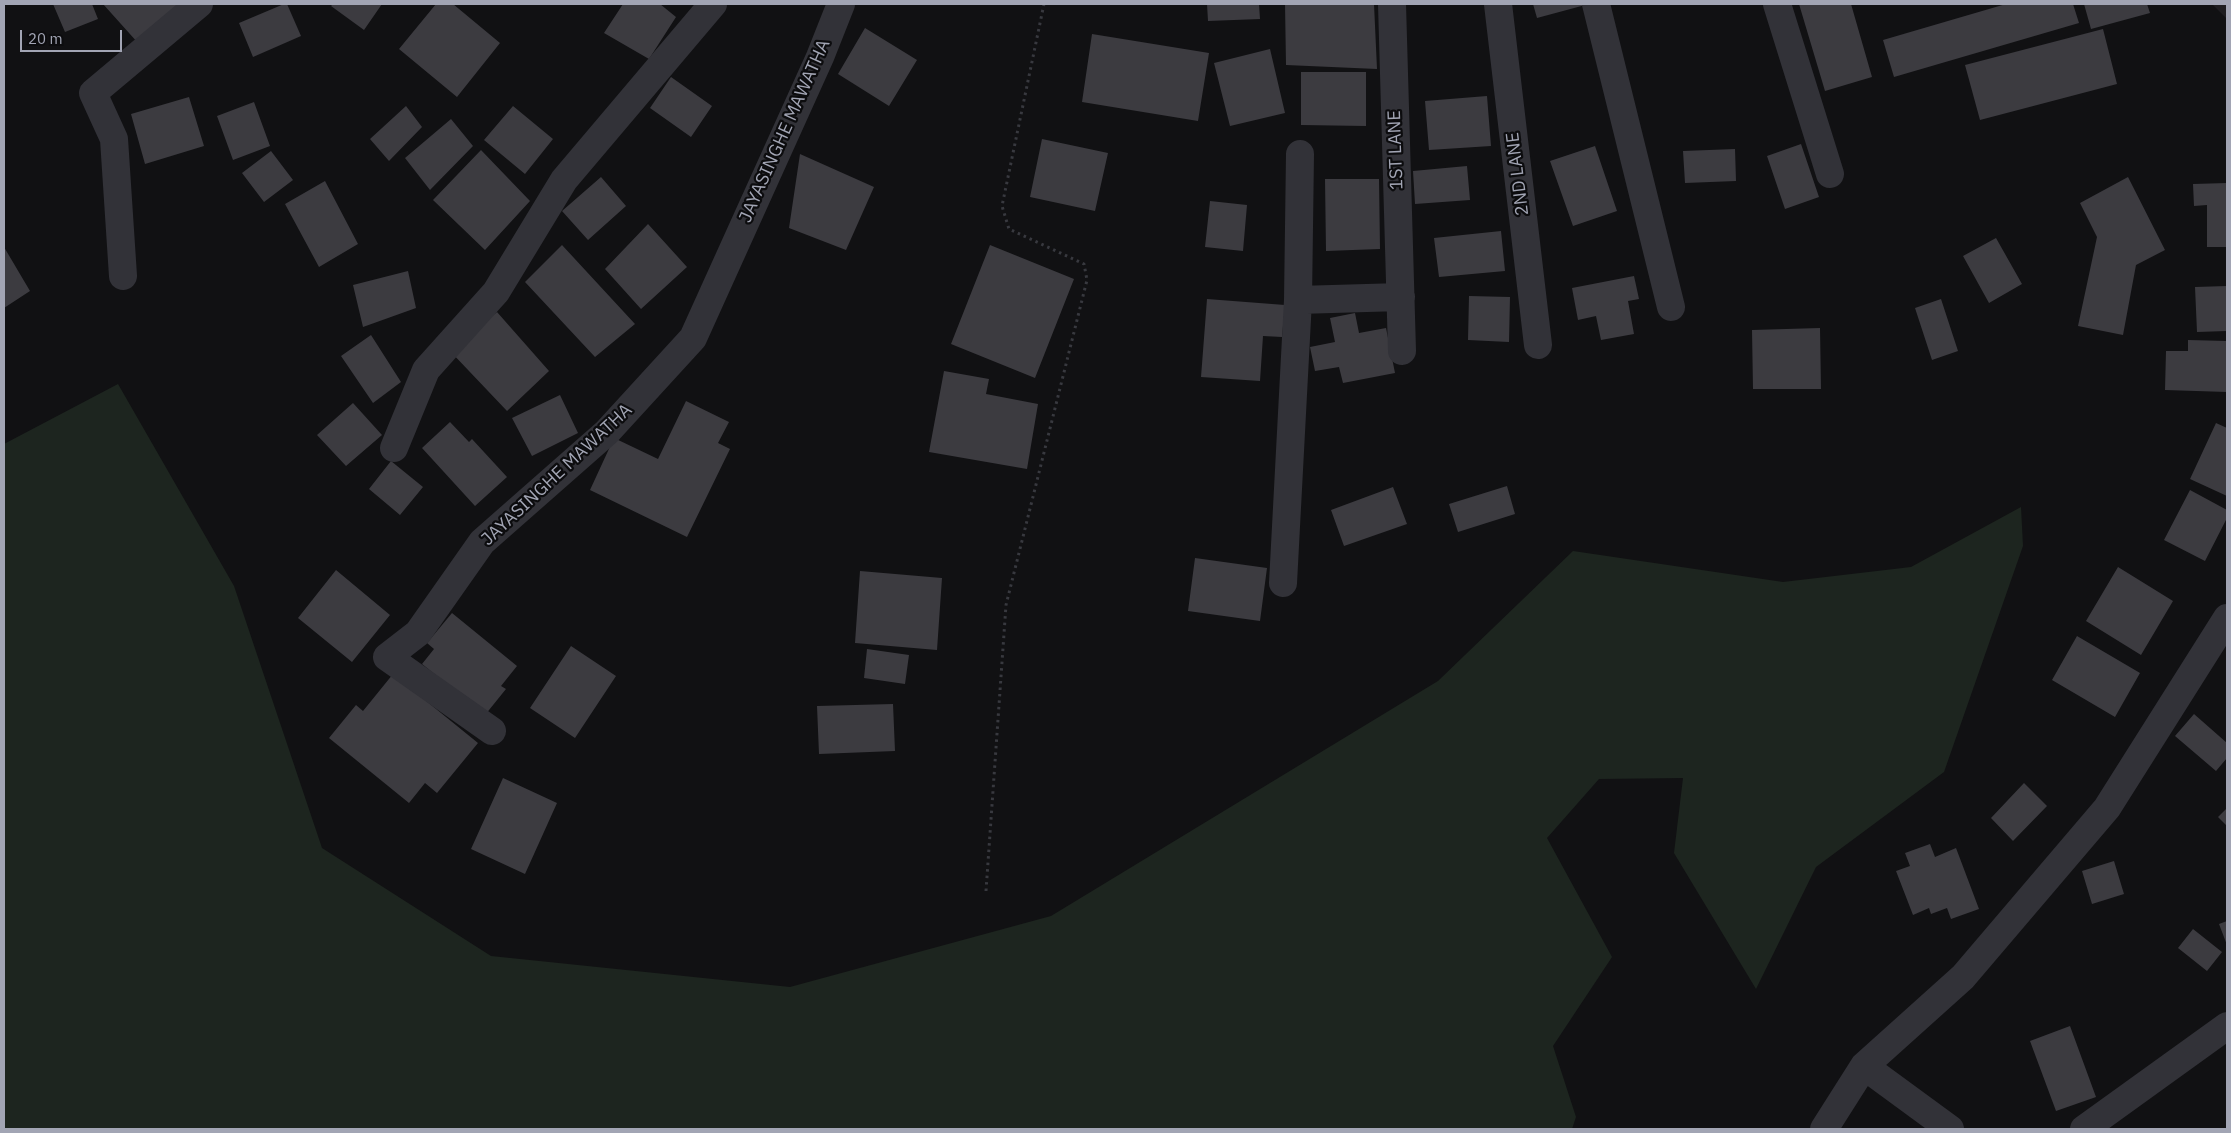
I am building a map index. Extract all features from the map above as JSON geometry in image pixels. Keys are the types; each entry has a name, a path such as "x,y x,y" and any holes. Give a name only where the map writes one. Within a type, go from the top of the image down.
{"street":[{"path":"122,276 114,139 92,93 199,4"},
{"path":"394,448 426,370 496,292 564,180 713,4"},
{"name":"JAYASINGHE MAWATHA","path":"492,731 387,658 418,633 482,542 608,432 693,338 820,57 840,4"},
{"name":"1ST LANE","path":"1392,4 1402,351"},
{"name":"2ND LANE","path":"1498,4 1538,345"},
{"path":"1596,4 1671,307"},
{"path":"1777,4 1830,174"},
{"path":"1282,583 1298,300 1300,154"},
{"path":"1298,300 1401,296"},
{"path":"1824,1129 1864,1066 1963,977 2107,808 2227,618"},
{"path":"2084,1129 2227,1026"},
{"path":"1864,1066 1950,1129"}],"path":[{"path":"986,891 1006,605 1087,280 1084,264 1010,229 1002,206 1044,4"}],"shaded area":[{"path":"2212,4 2227,4 2227,19"},
{"path":"118,384 234,586 322,848 491,956 790,987 1051,916 1438,681 1573,551 1783,582 1911,567 2021,507 2023,546 1944,772 1816,867 1756,989 1674,853 1683,778 1599,779 1547,838 1612,957 1553,1046 1576,1117 1572,1129 4,1129 4,444"}],"building":[{"path":"53,4 92,4 98,19 65,32"},
{"path":"103,4 181,4 138,43"},
{"path":"287,4 301,36 253,57 239,23"},
{"path":"333,4 382,4 364,30 331,6"},
{"path":"436,4 453,4 500,43 457,97 399,49"},
{"path":"623,4 660,4 676,17 649,59 604,33"},
{"path":"1207,4 1259,4 1260,19 1208,21"},
{"path":"1285,4 1374,4 1377,69 1286,65"},
{"path":"1533,4 1589,4 1537,18"},
{"path":"1799,4 1851,4 1872,77 1825,91"},
{"path":"2006,4 2073,4 2079,23 1894,77 1883,40"},
{"path":"2084,4 2147,4 2150,13 2091,29"},
{"path":"865,28 917,60 889,106 838,74"},
{"path":"2103,29 2117,84 1980,120 1965,65"},
{"path":"1092,34 1209,53 1198,121 1082,102"},
{"path":"1270,49 1285,113 1230,126 1214,63"},
{"path":"1301,72 1366,72 1366,126 1301,125"},
{"path":"671,77 712,106 691,137 650,108"},
{"path":"1487,96 1491,146 1429,150 1425,101"},
{"path":"189,97 204,146 145,164 131,114"},
{"path":"254,102 270,146 233,160 217,116"},
{"path":"406,106 422,127 389,161 370,139"},
{"path":"513,106 553,139 525,174 484,140"},
{"path":"451,119 473,146 430,190 405,158"},
{"path":"1042,139 1108,153 1095,211 1030,197"},
{"path":"1801,144 1819,197 1785,209 1767,156"},
{"path":"1595,146 1617,211 1573,226 1550,161"},
{"path":"1735,149 1736,181 1685,183 1683,151"},
{"path":"481,150 530,201 485,250 433,200"},
{"path":"271,151 293,180 264,202 242,173"},
{"path":"800,154 874,187 846,250 789,228"},
{"path":"1467,166 1470,200 1415,204 1413,171"},
{"path":"601,177 626,206 588,240 562,211"},
{"path":"2128,177 2165,250 2136,265 2123,335 2078,326 2097,237 2080,203"},
{"path":"1325,179 1379,179 1380,249 1326,251"},
{"path":"325,181 358,244 319,267 285,204"},
{"path":"2227,183 2227,247 2207,247 2207,205 2194,206 2193,184"},
{"path":"1210,201 1247,205 1243,251 1205,247"},
{"path":"648,224 687,267 641,309 605,269"},
{"path":"1501,231 1505,271 1439,277 1434,238"},
{"path":"1996,238 2022,284 1989,303 1963,256"},
{"path":"562,245 635,324 595,357 525,282"},
{"path":"990,245 1074,279 1035,378 951,344"},
{"path":"4,247 30,291 4,308"},
{"path":"408,271 416,308 363,327 353,285"},
{"path":"1634,276 1639,299 1628,301 1634,334 1601,340 1596,316 1578,320 1572,288"},
{"path":"2227,286 2227,331 2197,332 2195,287"},
{"path":"1469,296 1510,297 1509,342 1468,340"},
{"path":"1207,299 1285,305 1282,337 1263,336 1260,381 1201,377"},
{"path":"1941,299 1958,351 1932,360 1915,308"},
{"path":"497,312 549,371 507,411 450,351"},
{"path":"1355,313 1359,333 1386,328 1395,373 1343,383 1339,367 1315,371 1310,347 1335,342 1330,318"},
{"path":"1820,328 1821,389 1753,389 1752,330"},
{"path":"371,335 401,382 373,403 341,356"},
{"path":"2188,340 2227,341 2227,392 2165,390 2166,351 2188,351"},
{"path":"944,371 989,379 986,394 1038,404 1027,469 929,452"},
{"path":"560,395 578,433 532,456 512,418"},
{"path":"686,401 729,422 718,443 730,449 687,537 590,490 614,438 658,459"},
{"path":"353,403 382,435 346,466 317,435"},
{"path":"450,422 469,442 472,439 507,477 475,506 422,448"},
{"path":"2216,423 2227,428 2227,496 2190,479"},
{"path":"391,461 423,487 400,515 369,489"},
{"path":"1507,486 1515,514 1458,532 1449,504"},
{"path":"1393,487 1407,524 1344,546 1331,510"},
{"path":"2190,490 2227,510 2227,518 2205,561 2164,540"},
{"path":"1195,558 1267,568 1260,621 1188,611"},
{"path":"2118,567 2173,601 2141,655 2086,621"},
{"path":"336,570 390,615 352,662 298,618"},
{"path":"860,571 942,578 937,650 855,643"},
{"path":"452,613 517,666 501,686 506,689 485,715 422,664 434,649 427,643"},
{"path":"2077,636 2140,673 2115,717 2052,680"},
{"path":"571,646 616,676 575,738 530,708"},
{"path":"867,649 909,655 905,684 864,678"},
{"path":"393,674 478,743 437,793 425,783 409,803 329,738 356,705 363,711"},
{"path":"893,704 895,751 819,754 817,706"},
{"path":"2194,714 2227,743 2227,758 2216,771 2175,736"},
{"path":"503,778 557,803 525,874 471,849"},
{"path":"2024,783 2047,806 2013,841 1991,818"},
{"path":"2227,808 2227,826 2218,817"},
{"path":"1930,844 1935,857 1956,848 1979,909 1951,919 1947,908 1931,914 1929,908 1913,915 1896,871 1910,866 1905,853"},
{"path":"2114,861 2124,894 2092,904 2082,871"},
{"path":"2227,921 2227,945 2219,924"},
{"path":"2193,929 2222,952 2207,971 2178,948"},
{"path":"2070,1026 2096,1097 2056,1111 2030,1041"}]}
